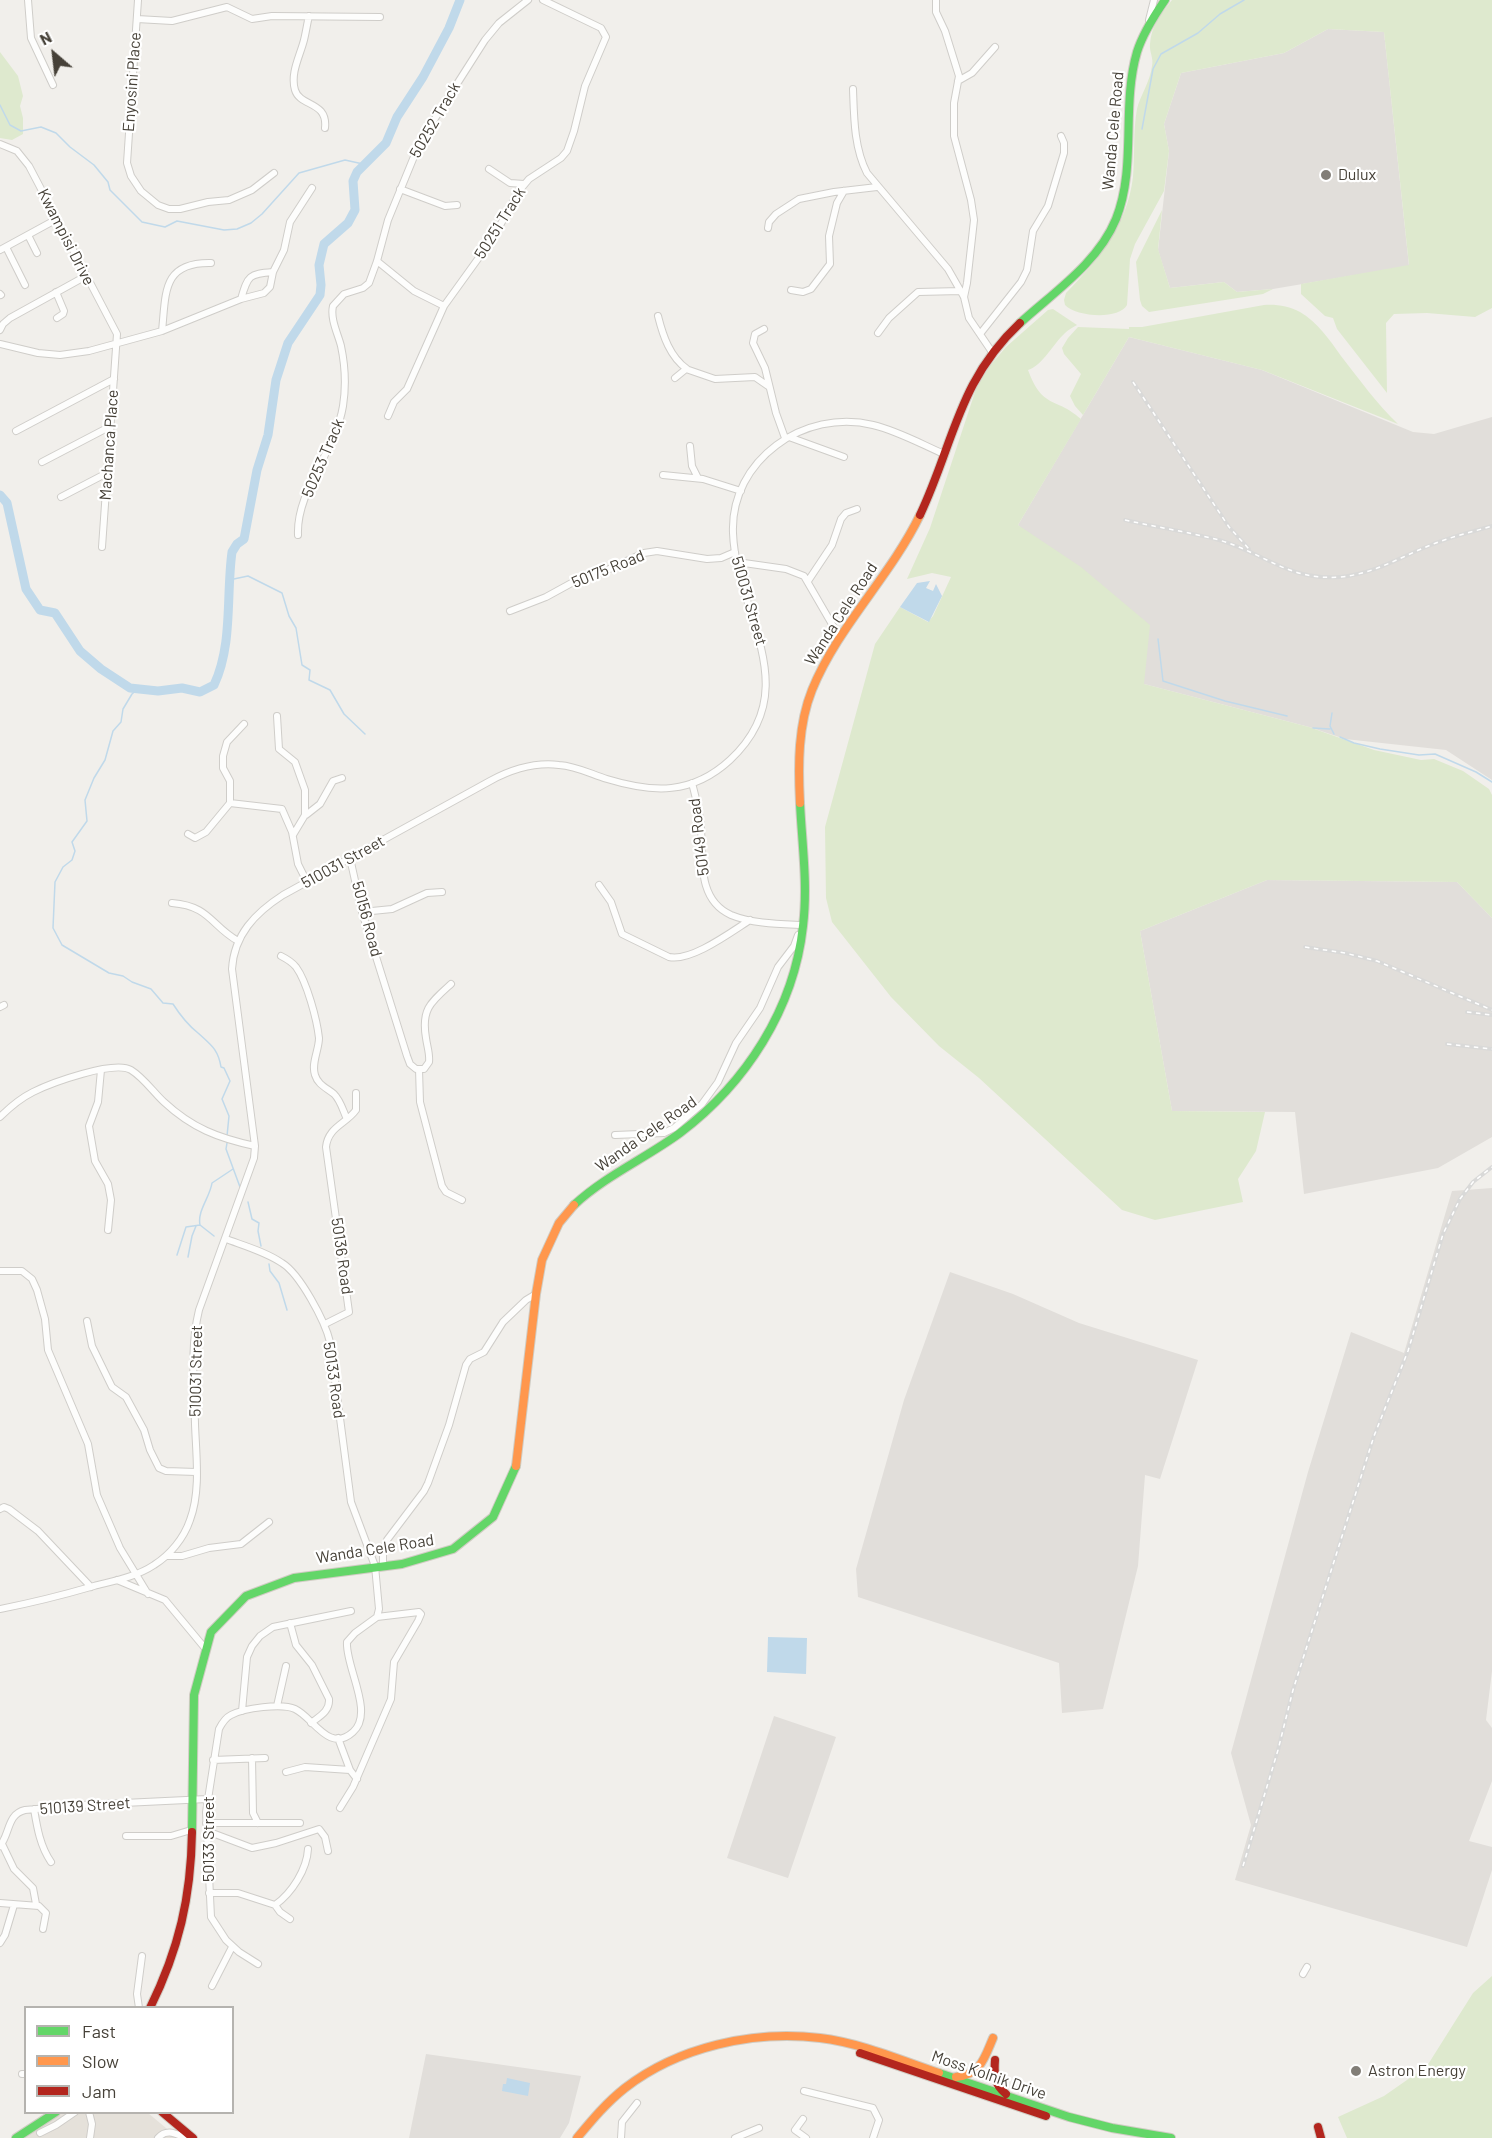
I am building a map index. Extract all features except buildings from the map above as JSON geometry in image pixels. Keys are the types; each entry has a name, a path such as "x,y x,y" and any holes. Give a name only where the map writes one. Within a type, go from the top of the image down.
{"street":[{"path":"28,0 32,38 53,85"},
{"name":"Enyosini Place","path":"138,0 127,164 130,176 141,191 158,205 169,209 180,209 228,200 252,190 274,173"},
{"name":"50252 Track","path":"332,309 344,294 367,286 400,189 420,142 468,63 500,22 528,0"},
{"name":"50251 Track","path":"388,416 394,402 407,388 444,306 493,238 524,184 561,158 567,151 585,86 606,37 601,28 543,0"},
{"path":"936,0 939,19 957,67 954,136 974,220 967,283 962,294"},
{"path":"1149,21 1154,0"},
{"name":"Wanda Cele Road","path":"151,2006 167,1974 182,1928 189,1886 195,1682 204,1647 215,1628 234,1606 265,1586 291,1578 426,1559 459,1547 479,1533 502,1505 512,1484 518,1461 536,1294 547,1246 567,1213 588,1193 689,1125 709,1108 746,1068 766,1038 784,1002 798,954 801,925 804,862 798,761 800,736 812,687 840,638 914,526 966,397 992,352 1085,264 1101,245 1115,221 1126,178 1134,63 1149,21 1165,0"},
{"path":"137,19 172,21 227,7 252,20 272,16 380,17"},
{"path":"309,16 295,67 294,88 298,94 322,111 326,121 325,128"},
{"path":"958,81 972,73 995,47"},
{"path":"853,90 856,134 861,162 877,187 948,269 962,294 969,318 992,352"},
{"path":"980,334 1021,282 1027,270 1033,231 1047,206 1064,153 1064,142 1061,136"},
{"name":"Kwampisi Drive","path":"0,144 14,149 24,159 116,331 117,343"},
{"path":"489,169 510,183 524,184"},
{"path":"768,228 769,222 776,214 792,202 819,195 877,187"},
{"path":"0,344 27,351 60,355 89,351 162,331 241,299 264,293 270,287 273,272 284,250 290,222 312,188"},
{"path":"400,189 445,206 457,205"},
{"path":"791,291 803,292 811,289 830,264 829,236 837,203 844,191"},
{"path":"25,285 3,248 57,219"},
{"path":"28,235 37,253"},
{"path":"377,261 414,291 444,306"},
{"path":"162,331 166,290 169,282 186,265 211,263"},
{"path":"241,299 246,281 250,276 273,272"},
{"path":"0,330 9,318 86,276"},
{"path":"56,292 64,311 57,318"},
{"path":"878,333 896,311 918,292 962,294"},
{"name":"50253 Track","path":"298,535 297,525 303,506 333,442 343,406 343,358 332,309"},
{"path":"658,316 672,353 679,363 688,369 715,379 755,377 769,386"},
{"path":"764,329 757,331 752,340 765,368 776,413 787,437 844,458"},
{"name":"Machanca Place","path":"102,547 117,343"},
{"path":"675,378 688,369"},
{"path":"16,431 114,379"},
{"name":"510031 Street","path":"0,1609 117,1581 153,1566 166,1556 182,1538 191,1519 195,1502 196,1472 193,1378 195,1327 199,1310 254,1158 255,1146 232,969 238,941 250,923 268,904 490,781 522,767 546,764 568,766 643,789 692,783 715,771 740,749 754,729 766,684 765,658 737,562 733,520 741,491 754,467 772,447 787,437 830,422 872,424 944,454"},
{"path":"42,462 111,426"},
{"path":"690,446 692,466 699,478"},
{"path":"61,497 107,473"},
{"path":"663,475 699,478 741,491"},
{"path":"808,581 832,545 841,519 846,513 857,509"},
{"name":"50175 Road","path":"510,611 638,555 657,551 707,560 722,558 735,552"},
{"path":"737,562 786,569 801,574 808,581 840,638"},
{"path":"277,716 279,749 295,762 304,784 307,798 305,815"},
{"path":"189,834 195,838 203,836 230,803 230,778 223,768 223,756 227,742 244,724"},
{"path":"292,835 305,815 320,804 333,781 342,778"},
{"name":"50149 Road","path":"692,783 699,815 703,873 708,893 717,906 724,911 750,920 801,925"},
{"path":"230,803 282,809 292,835 297,859 307,882"},
{"name":"50156 Road","path":"351,858 362,912 407,1056 412,1067 419,1069"},
{"path":"599,885 611,902 619,928 624,935 676,958 713,943 750,920"},
{"path":"362,912 392,909 427,893 442,892"},
{"path":"172,903 187,905 200,911 238,941"},
{"path":"615,1135 664,1133 674,1128 712,1093 736,1043 760,1008 778,968 796,941 801,925"},
{"path":"281,956 292,963 298,971 311,1004 319,1038 314,1065 315,1076 336,1097 347,1119 357,1106 356,1093"},
{"path":"451,984 431,1003 426,1012 424,1027 429,1062 424,1069 419,1069 420,1102 442,1186 446,1192 462,1200"},
{"path":"0,1117 24,1097 43,1087 118,1067 131,1070 168,1106 193,1125 223,1139 255,1146"},
{"path":"101,1070 98,1102 89,1126 95,1161 108,1184 111,1200 108,1230"},
{"name":"50136 Road","path":"325,1324 349,1312 327,1158 327,1142 334,1130 347,1119"},
{"name":"50133 Road","path":"226,1239 285,1265 299,1280 325,1324 330,1342 351,1502 379,1566"},
{"path":"0,1271 22,1271 32,1279 45,1319 48,1350 88,1444 97,1495 118,1542 148,1594"},
{"path":"377,1617 379,1566 387,1540 428,1483 449,1425 465,1365 470,1359 484,1352 503,1322 526,1300 536,1294"},
{"path":"87,1321 92,1346 112,1387 126,1397 144,1430 159,1468 166,1471 196,1472"},
{"path":"0,1509 4,1507 9,1509 38,1531 91,1587"},
{"path":"166,1556 182,1556 209,1548 241,1544 269,1522"},
{"path":"117,1581 161,1598 170,1604 204,1647"},
{"path":"242,1712 247,1657 260,1636 269,1629 290,1623 351,1611"},
{"path":"286,1666 277,1706 295,1709 323,1734 338,1738 345,1737 354,1731 360,1718 359,1693 348,1656 347,1642 351,1636 377,1617 419,1612 421,1614 394,1662 391,1699 357,1779 340,1808"},
{"path":"290,1623 296,1645 312,1665 329,1699 326,1711 312,1723"},
{"name":"50133 Street","path":"258,1964 232,1947 212,1921 206,1823 207,1798 220,1726 228,1717 242,1712 277,1706"},
{"path":"338,1738 350,1770 357,1779"},
{"path":"252,1758 253,1814 258,1823"},
{"path":"213,1760 266,1758"},
{"path":"286,1772 305,1767 350,1770"},
{"name":"510139 Street","path":"1,1845 16,1814 34,1809 207,1798"},
{"path":"34,1809 45,1852 51,1862"},
{"path":"206,1823 300,1823"},
{"path":"207,1832 252,1848 319,1829 325,1837 328,1851"},
{"path":"126,1836 171,1836 191,1830"},
{"path":"1,1845 14,1869 33,1888 36,1904 46,1913 43,1929"},
{"path":"290,1918 280,1912 275,1905 292,1888 306,1860 308,1849"},
{"name":"50133 Street","path":"209,1893 238,1893 275,1905"},
{"path":"0,1903 36,1904"},
{"path":"0,1943 5,1935 14,1905"},
{"path":"212,1986 232,1947"},
{"path":"139,2006 137,1994 142,1956"},
{"path":"1303,1974 1307,1967"},
{"name":"Moss Kolnik Drive","path":"577,2138 591,2120 620,2091 646,2073 678,2056 714,2044 777,2036 808,2037 850,2045 1058,2114 1121,2130 1171,2138"},
{"name":"Moss Kolnik Drive","path":"799,2037 868,2056 1058,2120 1134,2138"},
{"path":"949,2077 968,2076 975,2072 993,2038"},
{"path":"995,2060 994,2075 997,2085 1012,2098"},
{"path":"804,2091 868,2105 876,2110 879,2120 873,2138"},
{"path":"621,2138 622,2122 637,2103"},
{"path":"39,2132 54,2114"},
{"path":"16,2138 56,2126 72,2114"},
{"path":"90,2114 92,2124 90,2138"},
{"path":"164,2114 193,2138"},
{"path":"803,2119 795,2130 806,2138"},
{"path":"735,2138 759,2128"},
{"path":"158,2138 168,2132 186,2138"}],"shaded area":[{"path":"1328,29 1384,32 1409,266 1273,289 1237,292 1224,282 1170,288 1158,250 1169,151 1164,124 1181,73 1284,53"},
{"path":"1129,337 1262,370 1413,432 1434,434 1492,417 1492,780 1446,750 1345,739 1309,727 1144,684 1018,525"},
{"path":"1267,880 1457,882 1492,918 1492,1137 1438,1168 1304,1194 1295,1112 1172,1111 1140,931"},
{"path":"1492,1188 1492,1671 1486,1720 1492,1728 1492,1781 1469,1841 1492,1847 1492,1870 1467,1947 1235,1880 1251,1825 1231,1753 1308,1472 1351,1332 1404,1353 1452,1191"},
{"path":"950,1272 1013,1294 1079,1323 1198,1360 1160,1479 1145,1475 1138,1566 1103,1709 1062,1713 1059,1663 858,1597 856,1569 904,1400"},
{"path":"774,1716 836,1737 788,1878 727,1858"},
{"path":"426,2054 581,2076 569,2123 560,2138 409,2138"},
{"path":"57,2114 149,2114 178,2138 24,2138"}],"green space":[{"path":"1172,0 1492,0 1492,308 1475,317 1427,313 1394,314 1386,323 1387,393 1337,329 1333,318 1325,316 1301,294 1301,284 1409,265 1384,32 1328,29 1284,53 1181,73 1164,124 1169,151 1164,191 1135,244 1130,259 1127,305 1115,313 1097,315 1078,312 1065,305 1066,293 1110,241 1125,211 1133,177 1137,109 1152,63 1150,47 1152,32 1157,20"},
{"path":"0,52 18,76 23,96 20,106 23,134 12,140 0,138"},
{"path":"1162,210 1158,249 1170,288 1224,282 1237,292 1273,289 1263,294 1149,312 1142,306 1140,300 1136,262"},
{"path":"1264,305 1291,308 1318,326 1375,400 1398,424 1262,370 1129,337 1083,415 1075,406 1070,396 1081,374 1064,354 1062,348 1078,327 1129,329 1129,327 1142,327"},
{"path":"1053,309 1077,325 1065,333 1038,364 1028,370 1039,391 1045,397 1081,419 1018,525 1081,567 1150,625 1144,684 1309,727 1374,750 1421,760 1434,759 1463,771 1489,789 1492,795 1492,918 1457,882 1267,880 1140,931 1172,1111 1265,1112 1256,1151 1238,1179 1243,1202 1155,1220 1122,1210 979,1078 939,1046 891,997 832,922 826,898 825,827 875,644 900,607 928,622 933,616 951,577 932,573 907,579 930,528 976,389 989,367 1006,347 1048,310"},
{"path":"1492,1976 1492,2138 1347,2138 1338,2117 1384,2096 1427,2066 1473,1993"}],"water":[{"path":"930,581 926,588 933,591 936,584 942,596 929,622 900,607 917,583"},
{"path":"768,1637 807,1638 806,1674 767,1672"},
{"path":"507,2078 530,2083 528,2096 502,2091"}],"waterway":[{"path":"0,495 7,503 26,589 40,610 55,613 80,651 101,669 130,688 158,691 182,688 200,692 214,685 224,653 232,552 244,539 257,470 268,435 276,380 288,343 320,295 319,265 324,244 348,223 355,210 353,181 357,172 386,143 397,117 423,77 449,28 460,0"},
{"path":"1142,129 1153,69 1161,54 1198,33 1220,14 1244,0"},
{"path":"0,105 10,125 21,131 41,127 56,133 94,165 108,182 110,190 142,222 165,227 177,221 224,230 237,229 251,223 262,214 299,173 345,160 363,164"},
{"path":"229,580 248,576 282,593 289,616 296,628 302,665 310,670 309,680 330,690 344,714 365,734"},
{"path":"1158,639 1163,681 1225,701 1287,716"},
{"path":"139,688 132,694 123,709 121,722 113,731 105,760 85,800 87,821 72,842 75,851 72,860 63,867 55,882 53,928 62,945 109,973 123,976 151,989 163,1003 173,1004 181,1016 213,1048 230,1081 222,1099 229,1116 227,1136"},
{"path":"1332,713 1330,726 1334,734"},
{"path":"1313,728 1330,729"},
{"path":"1340,737 1380,749 1419,755 1435,754 1476,772 1492,782"},
{"path":"227,1143 226,1149 240,1187"},
{"path":"214,1236 200,1225 200,1214 212,1183 233,1169"},
{"path":"248,1202 252,1219 259,1223 261,1246"},
{"path":"177,1255 186,1227 200,1225"},
{"path":"188,1257 196,1226"},
{"path":"269,1264 270,1271 279,1283 287,1310"}],"railway":[{"path":"1133,382 1229,527 1249,549"},
{"path":"1125,520 1219,540 1277,565 1306,575 1322,577 1340,577 1364,572 1438,542 1492,526"},
{"path":"1305,947 1377,961 1492,1010"},
{"path":"1467,1012 1492,1015"},
{"path":"1447,1044 1492,1049"},
{"path":"1243,1866 1278,1750 1293,1690 1374,1436 1408,1351 1443,1234 1460,1199 1473,1182 1492,1167"}],"traffic: fast":[{"path":"1020,323 1087,263 1108,235 1116,219 1126,178 1132,73 1137,52 1146,31 1165,0"},
{"path":"574,1205 612,1176 680,1133 704,1113 746,1067 763,1042 778,1015 789,986 798,957 803,926 805,880 800,803"},
{"path":"192,1832 194,1695 211,1632 246,1596 294,1578 402,1564 453,1549 493,1517 516,1466"},
{"path":"939,2073 1069,2117 1112,2128 1171,2138"},
{"path":"16,2138 53,2114"}],"traffic: slow":[{"path":"800,803 800,745 807,703 812,690 836,644 894,560 920,515"},
{"path":"516,1466 542,1260 559,1223 574,1205"},
{"path":"577,2138 612,2100 646,2074 692,2052 743,2039 795,2036 835,2040 880,2052 939,2073"},
{"path":"956,2077 971,2073 981,2064 993,2038"}],"traffic: jam":[{"path":"920,515 970,390 999,345 1020,323"},
{"path":"151,2006 169,1965 182,1922 189,1879 192,1832"},
{"path":"860,2053 1046,2116"},
{"path":"995,2060 996,2079 999,2087 1006,2094"},
{"path":"164,2114 193,2138"},
{"path":"1318,2127 1321,2138"}],"place":[{"name":"Dulux","path":"1326,175"},
{"name":"Astron Energy","path":"1356,2071"}]}
